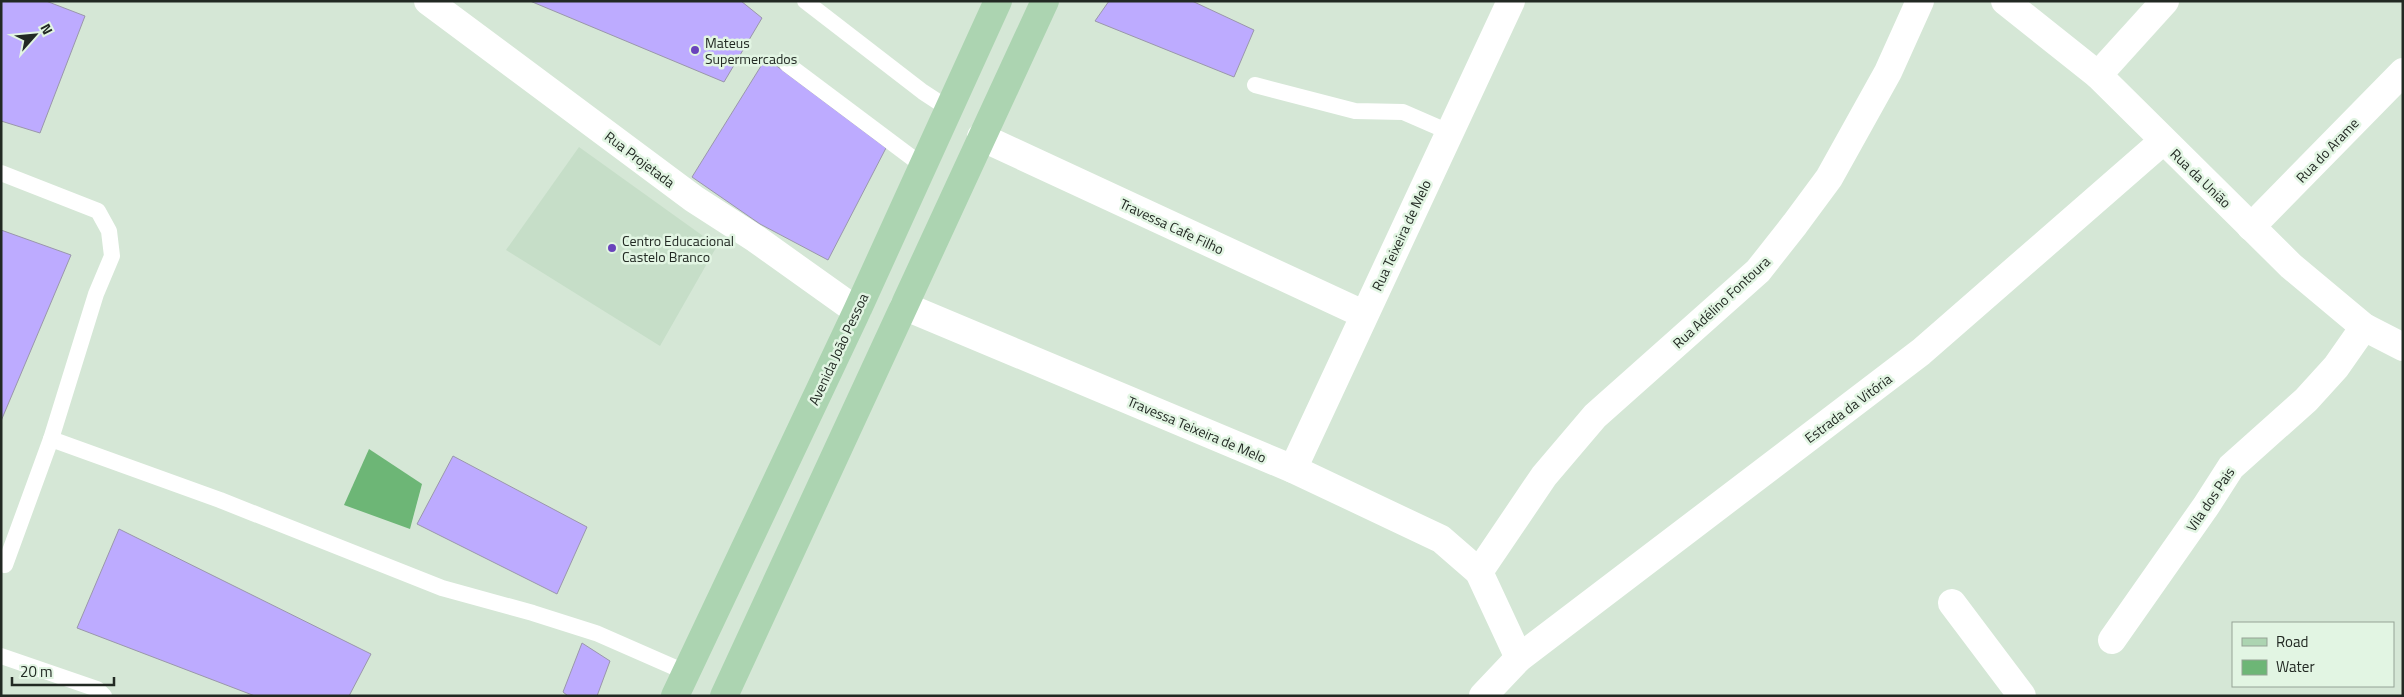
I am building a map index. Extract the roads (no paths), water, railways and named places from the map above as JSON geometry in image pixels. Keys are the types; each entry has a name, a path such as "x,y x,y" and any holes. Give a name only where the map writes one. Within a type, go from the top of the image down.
{"main road":[{"name":"Avenida João Pessoa","path":"680,684 856,311 998,1"},
{"path":"724,696 981,137 1046,1"}],"street":[{"name":"Rua Projetada","path":"428,1 694,200 756,240 856,311"},
{"name":"Rua Teixeira de Melo","path":"1293,469 1363,314 1511,1"},
{"name":"Rua Adélino Fontoura","path":"1479,572 1544,476 1595,416 1758,271 1796,224 1829,178 1888,72 1920,1"},
{"name":"Rua da União","path":"2005,1 2098,75 2291,266 2364,327 2403,347"},
{"path":"2098,75 2165,1"},
{"name":"Rua do Arame","path":"2252,227 2403,72"},
{"name":"Travessa Cafe Filho","path":"981,137 1363,314"},
{"name":"Estrada da Vitória","path":"1483,696 1519,658 1921,352 2163,141"},
{"name":"Travessa Teixeira de Melo","path":"904,306 1293,469 1441,539 1479,572"},
{"name":"Vila dos Pais","path":"2112,640 2206,506 2231,467 2306,400 2336,367 2364,327"},
{"path":"1479,572 1519,658"},
{"path":"1952,603 2022,696"}],"lane":[{"path":"805,1 923,92 949,109"},
{"path":"787,64 923,166"},
{"path":"1255,85 1355,112 1403,112 1449,132"},
{"path":"1,173 98,211 109,231 112,256 96,294 51,439 5,565"},
{"path":"51,439 220,500 442,588 533,613 596,633 680,684"},
{"path":"1,656 97,689 104,696"}],"water":[{"path":"369,449 422,484 410,529 344,505"}],"place":[{"name":"Mateus Supermercados","path":"695,50"},
{"name":"Centro Educacional Castelo Branco","path":"612,248"}]}
